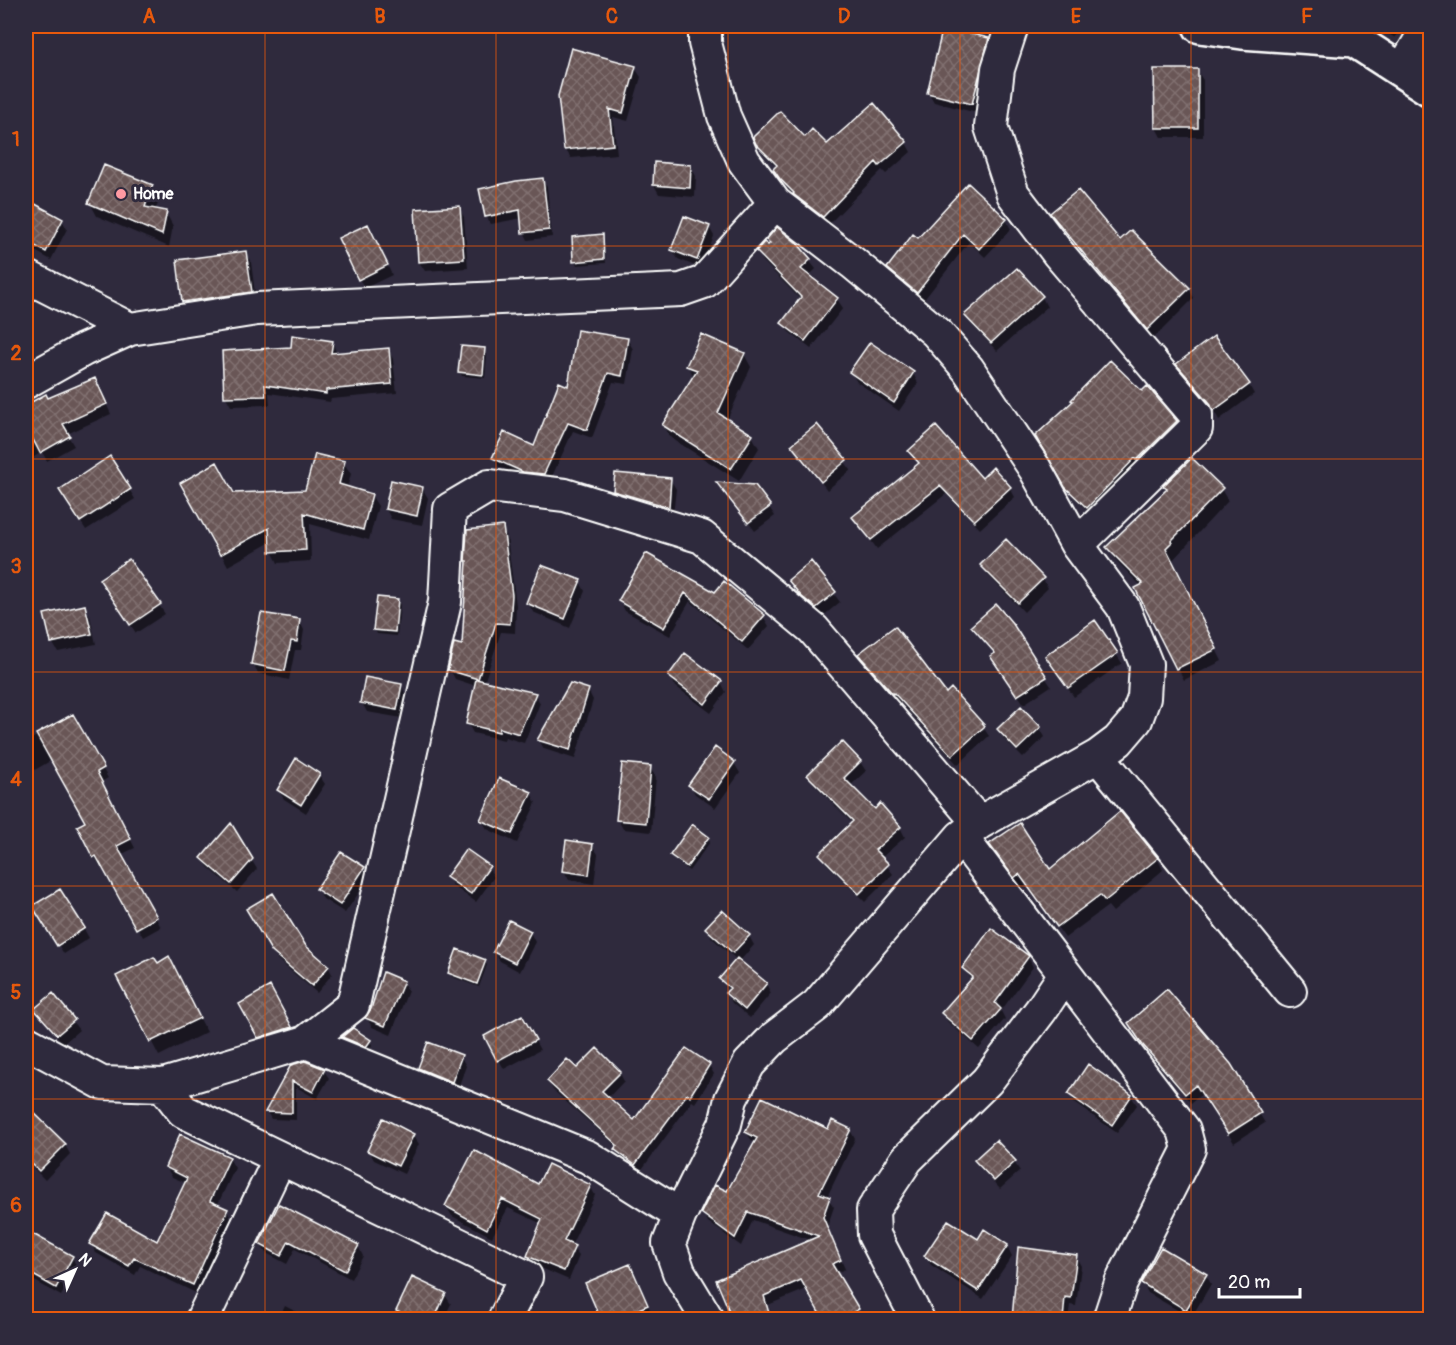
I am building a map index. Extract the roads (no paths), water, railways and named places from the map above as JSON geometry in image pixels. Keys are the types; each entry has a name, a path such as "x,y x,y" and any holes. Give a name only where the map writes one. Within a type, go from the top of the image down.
{"street":[{"path":"705,26 705,43 724,116 744,161 775,203 853,263 936,332 968,369 1035,469 1077,545 1124,607 1146,664 1144,698 1136,720 1118,741 1098,756 970,830 817,1005 774,1038 749,1064 731,1099 725,1124 680,1215 669,1243 680,1272 708,1320"},
{"path":"1012,26 998,69 991,127 1013,194 1058,254 1196,415 1196,428 1077,545"},
{"path":"1200,26 1242,32 1354,40 1431,89"},
{"path":"1402,71 1429,26"},
{"path":"26,382 83,350 130,329 257,309 681,290 704,282 775,203"},
{"path":"26,276 130,329"},
{"path":"26,1042 102,1083 163,1084 306,1042 353,1005 445,602 450,509 489,486 565,495 702,537 813,629 970,830 1065,974 1184,1130 1189,1149 1121,1283 1109,1320"},
{"path":"1098,756 1290,992"},
{"path":"918,1320 874,1234 873,1210 907,1159 987,1081 1041,1010 1065,974"},
{"path":"306,1042 588,1157 680,1215"},
{"path":"163,1084 183,1111 526,1277 504,1320"},
{"path":"202,1320 280,1158"}],"place":[{"name":"Home","path":"121,194"}]}
